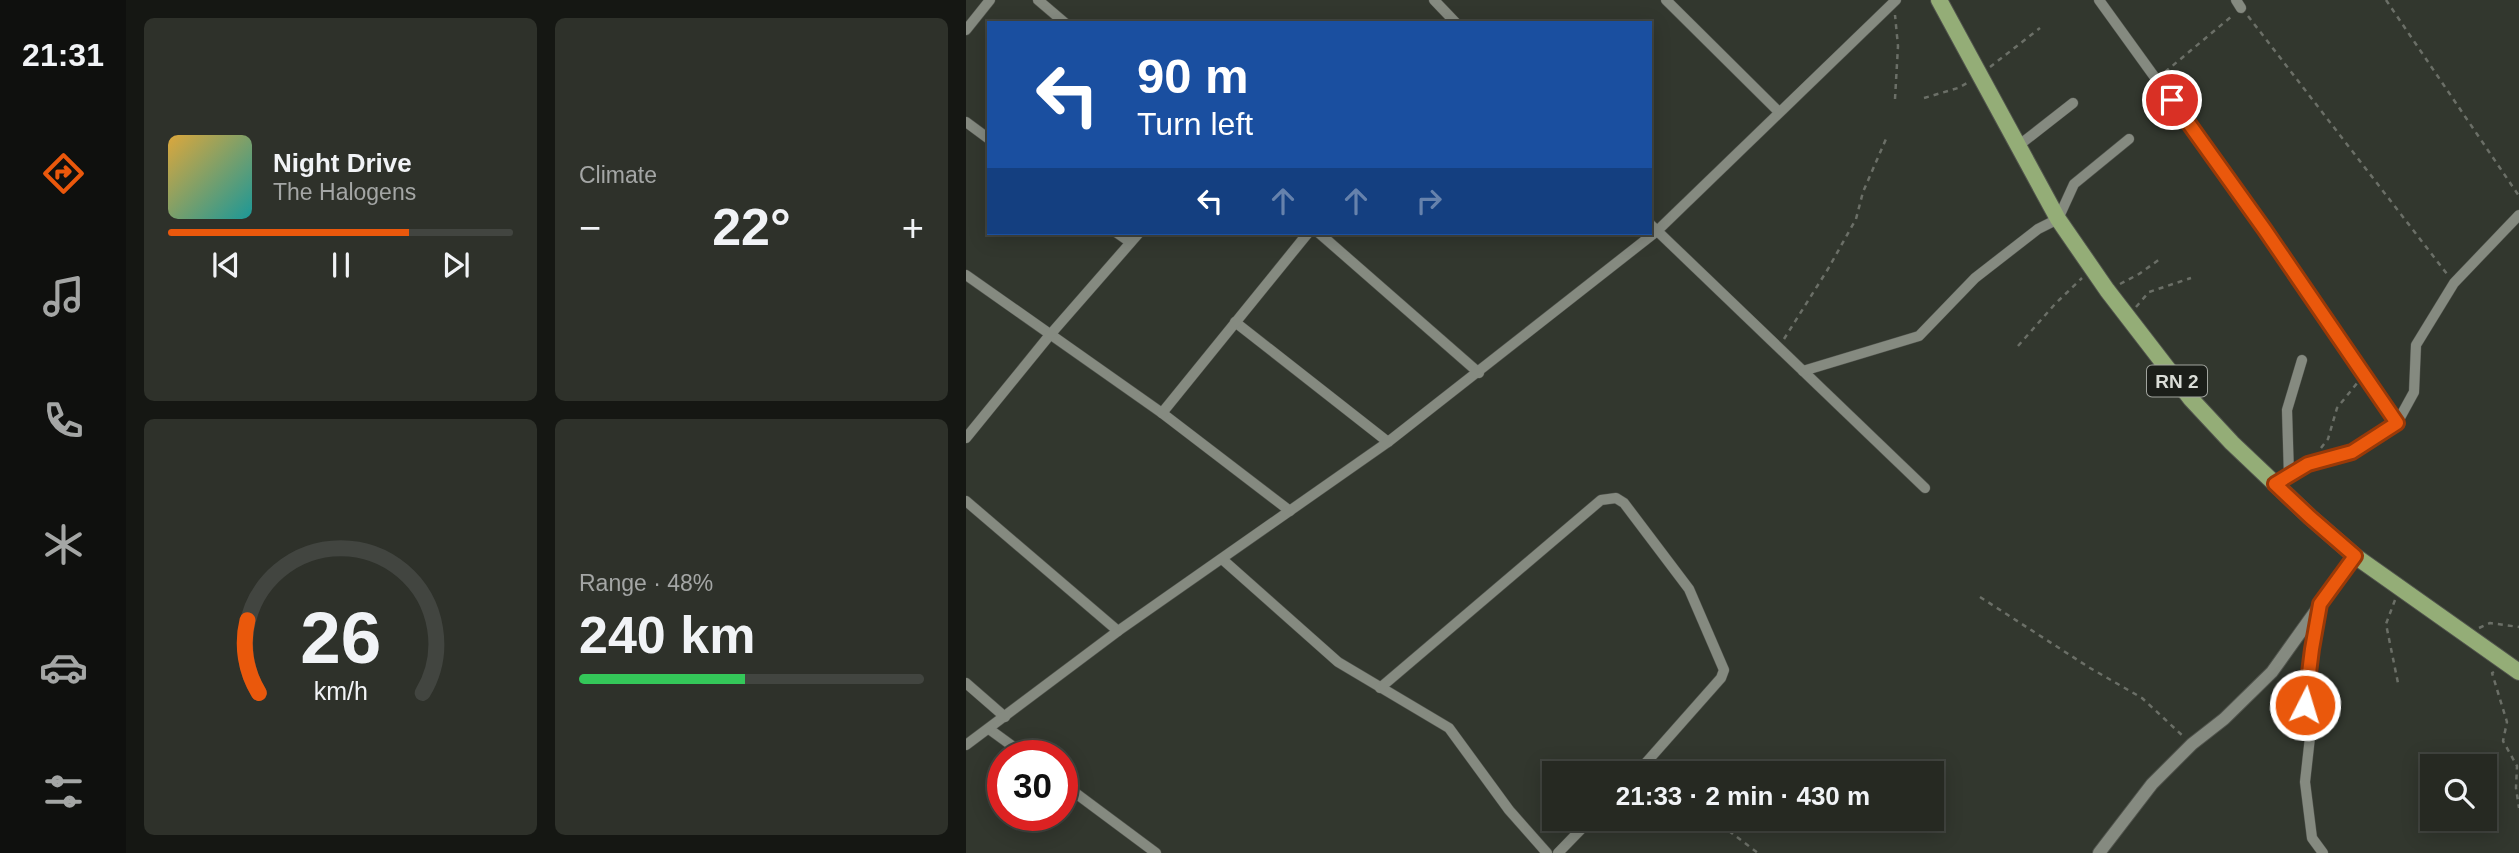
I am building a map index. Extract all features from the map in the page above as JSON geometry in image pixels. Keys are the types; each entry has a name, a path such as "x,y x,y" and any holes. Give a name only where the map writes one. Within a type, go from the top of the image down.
{"main road":[{"name":"RN 2","path":"1939,0 2059,219 2107,290 2191,400 2282,480 2310,517 2355,556 2514,669"}],"street":[{"path":"966,30 990,0"},
{"path":"1038,0 1063,21"},
{"path":"1434,0 1454,21"},
{"path":"1666,0 1779,112"},
{"path":"2099,0 2265,230 2397,423"},
{"path":"1895,1 1654,228 1925,488"},
{"path":"2018,146 2073,103"},
{"path":"966,122 987,138"},
{"path":"1803,371 1919,336 1975,278 2038,229 2059,219 2074,184 2129,139"},
{"path":"2282,480 2312,463 2352,452 2397,423 2414,392 2416,345 2454,283 2519,215"},
{"path":"1120,235 1130,242"},
{"path":"966,438 1049,335 1137,235"},
{"path":"1162,414 1306,235"},
{"path":"1321,235 1479,373"},
{"path":"966,745 1118,631 1388,442 1479,373 1646,235"},
{"path":"966,275 1162,414 1290,511"},
{"path":"1235,322 1388,442"},
{"path":"2282,480 2287,410 2302,360"},
{"path":"1380,688 1601,500 1616,498 1624,503 1689,589 1724,670 1721,678 1648,761"},
{"path":"966,501 1118,631"},
{"path":"2099,853 2152,784 2192,744 2224,719 2272,673 2355,556"},
{"path":"1222,559 1338,662 1449,728 1509,810 1547,853"},
{"path":"2320,604 2305,696 2310,744 2305,782 2312,838 2325,852"},
{"path":"966,683 1004,717"},
{"path":"989,729 1004,740"},
{"path":"1078,795 1156,853"},
{"path":"1558,853 1579,831"}],"path":[{"path":"2386,0 2519,196"},
{"path":"1895,1 1898,46 1895,99"},
{"path":"2157,79 2239,4 2454,283"},
{"path":"1778,348 1856,219 1863,192 1886,139"},
{"path":"2107,290 2139,274 2160,259"},
{"path":"2018,346 2092,269"},
{"path":"2128,318 2149,292 2191,278"},
{"path":"2312,463 2328,439 2337,408 2363,374"},
{"path":"2399,683 2386,624 2400,587"},
{"path":"1980,597 2142,698 2192,744"},
{"path":"2466,634 2490,623 2519,627"},
{"path":"2514,669 2492,673 2507,722 2504,741 2517,766 2519,807"},
{"path":"1729,831 1758,853"}],"route":[{"path":"2172,100 2397,423 2352,452 2308,464 2275,484 2355,556 2320,604 2305,705"}]}
